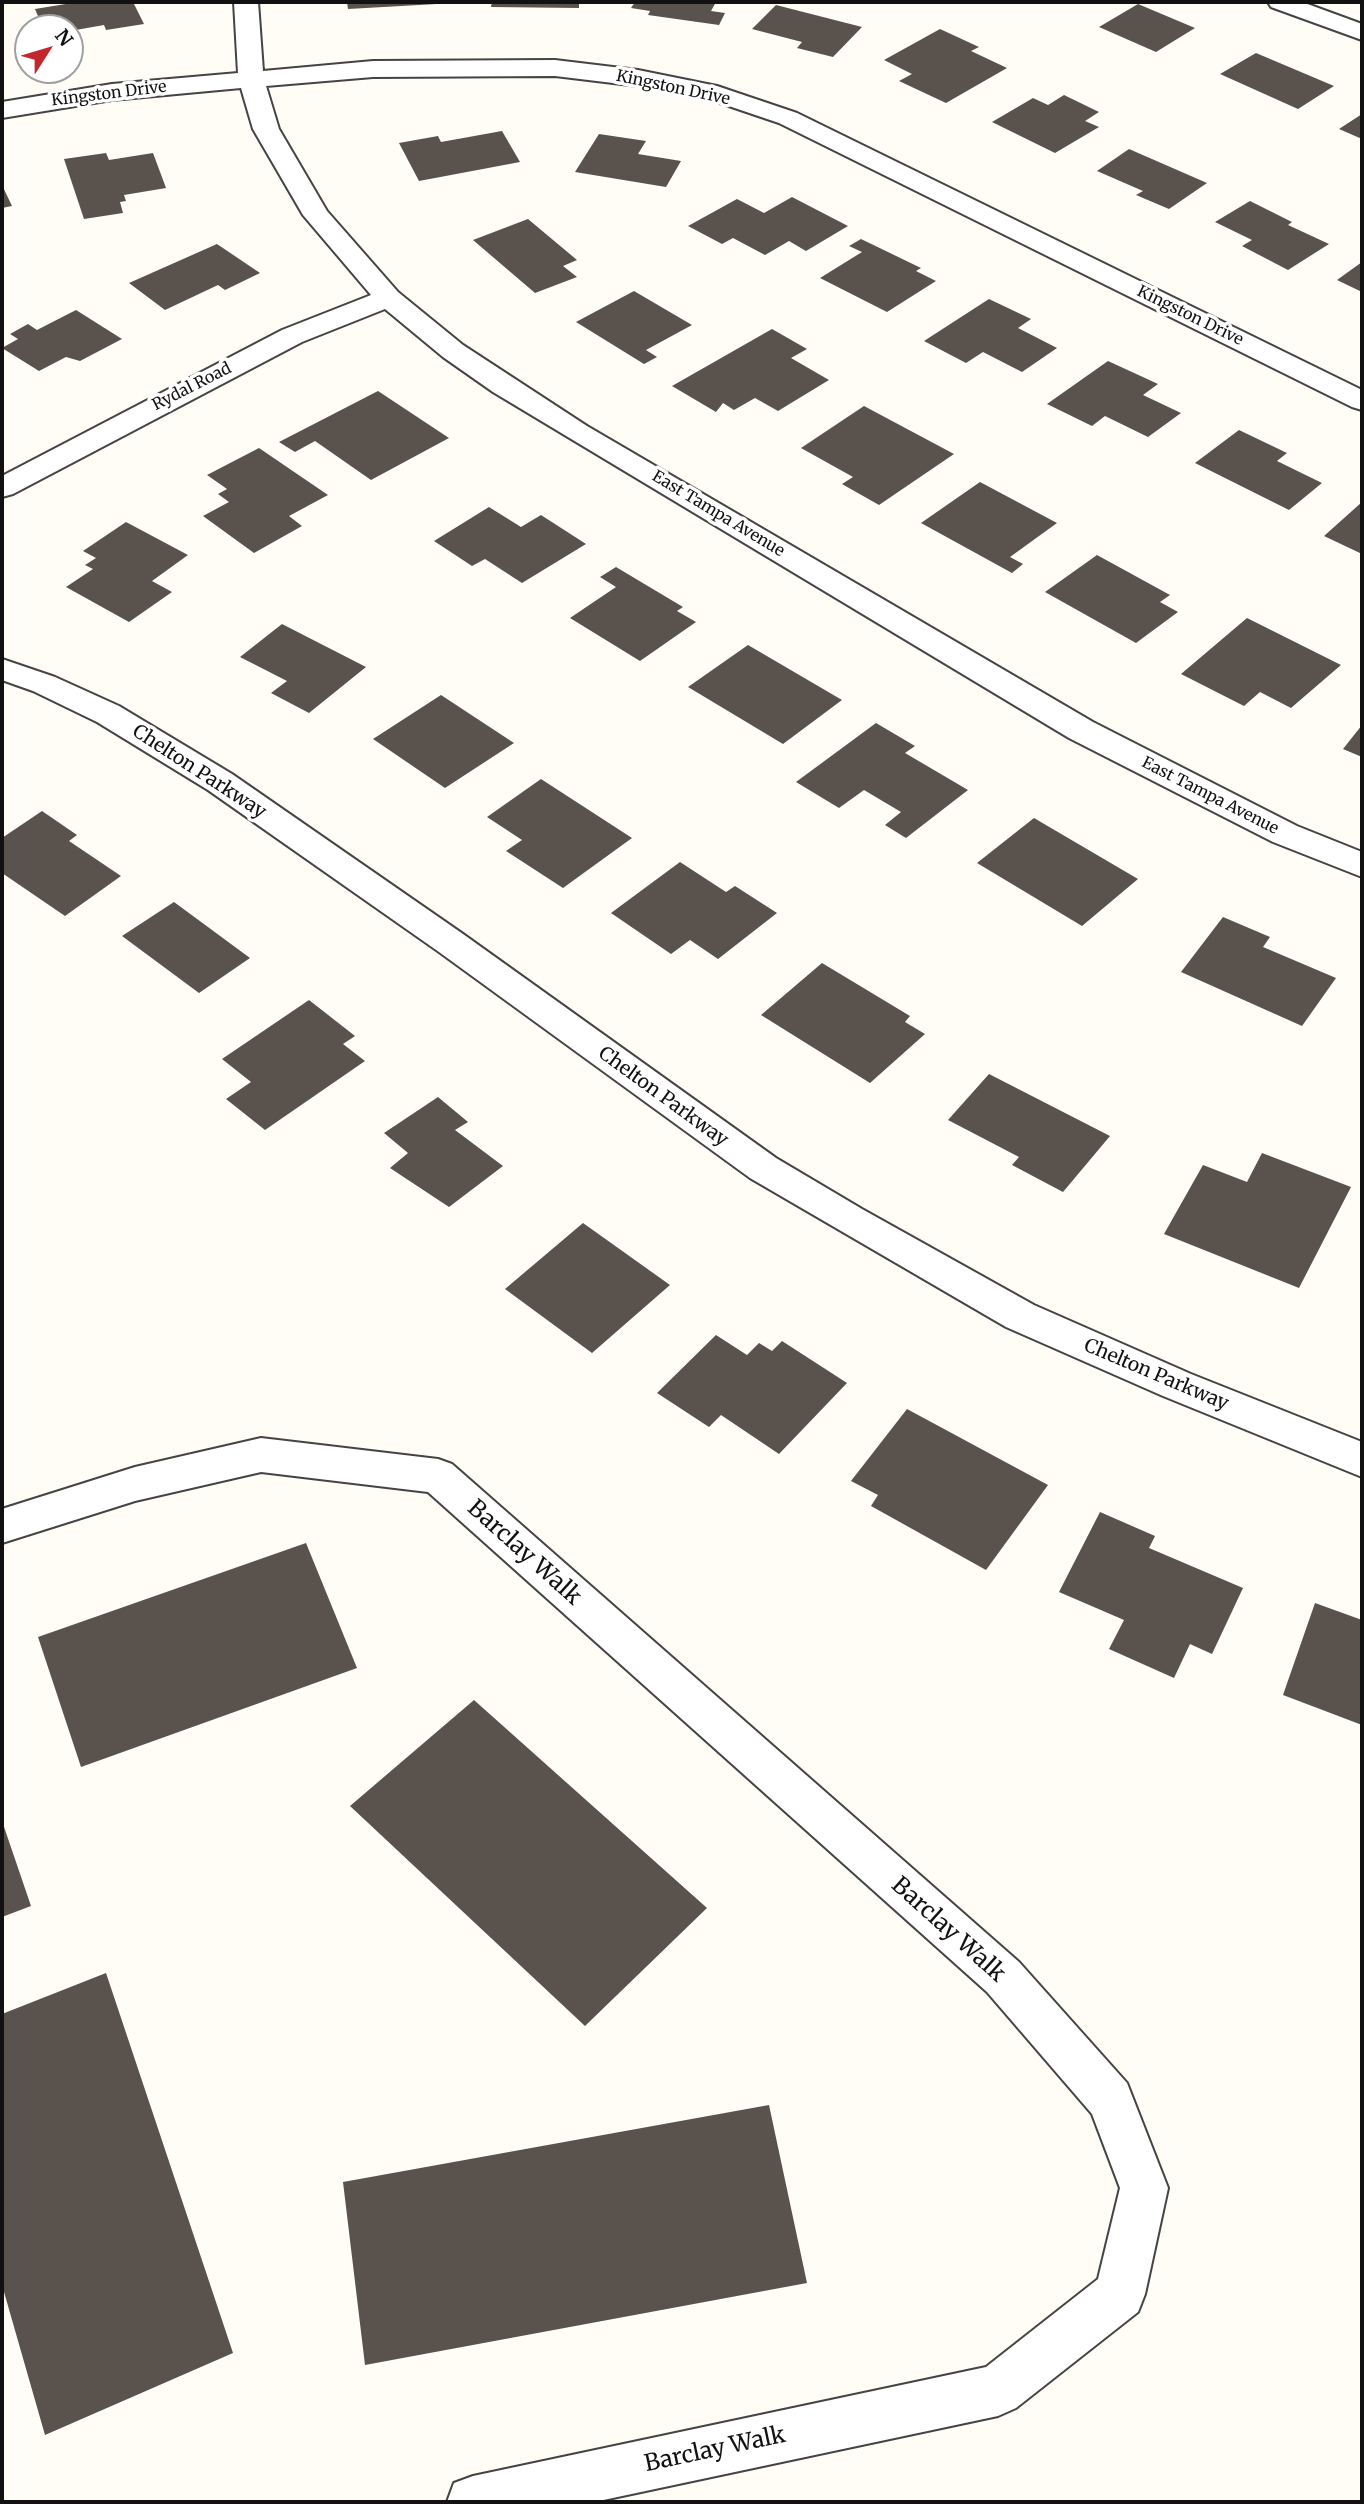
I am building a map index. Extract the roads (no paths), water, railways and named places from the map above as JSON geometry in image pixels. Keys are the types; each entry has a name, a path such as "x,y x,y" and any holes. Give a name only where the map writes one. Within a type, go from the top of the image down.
{"street":[{"name":"East Tampa Avenue","path":"246,2 251,79 266,129 316,215 388,298 453,351 503,386 971,667 1081,730 1285,834 1362,865"},
{"path":"1280,2 1362,33"},
{"name":"Kingston Drive","path":"2,110 112,92 373,69 555,68 638,78 716,94 788,118 1362,401"},
{"name":"Rydal Road","path":"2,488 292,336 388,298"},
{"name":"Chelton Parkway","path":"2,669 44,684 108,715 220,782 451,943 752,1160 849,1219 1020,1316 1177,1385 1362,1460"},
{"name":"Barclay Walk","path":"2,1526 135,1483 261,1455 438,1476 1003,1977 1110,2099 1144,2188 1120,2294 998,2390 473,2502"}]}
